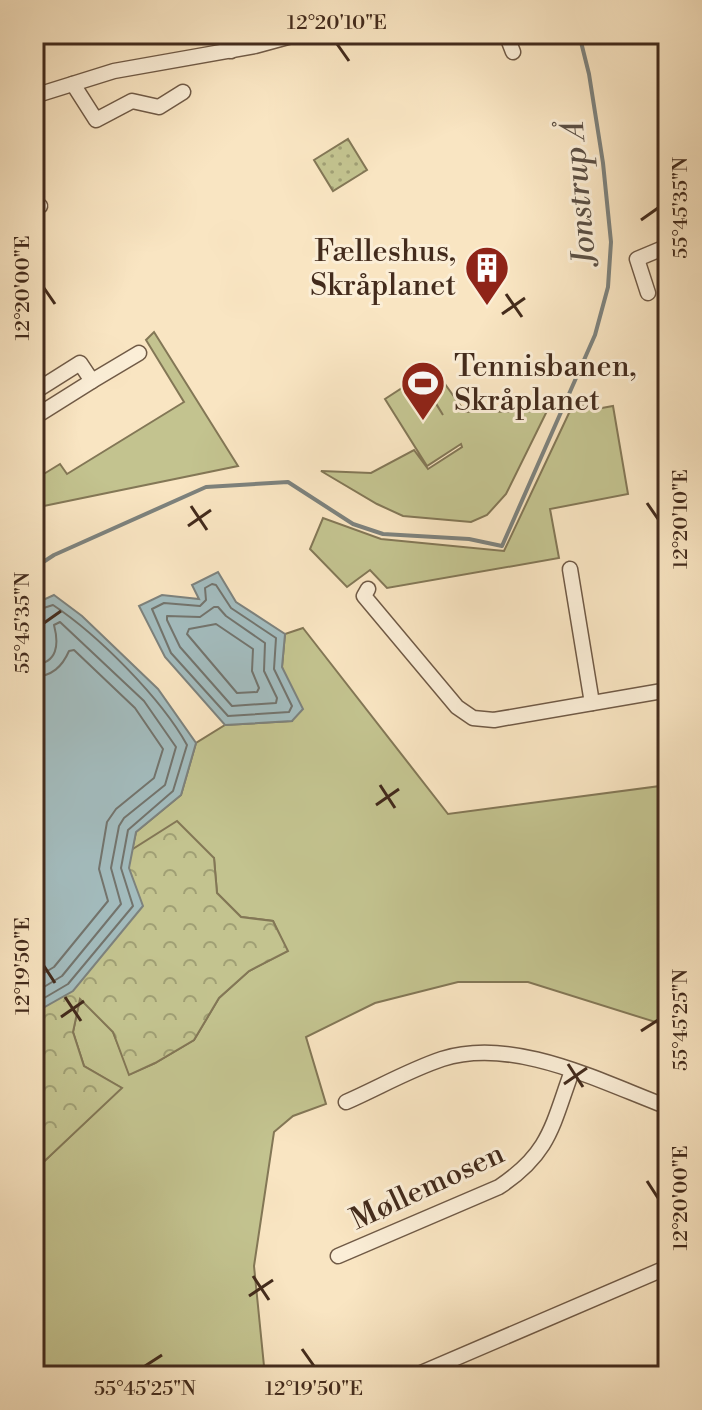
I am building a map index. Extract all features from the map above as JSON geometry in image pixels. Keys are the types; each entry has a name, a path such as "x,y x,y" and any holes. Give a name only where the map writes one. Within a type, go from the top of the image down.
{"street":[{"path":"223,34 231,51"},
{"path":"34,96 114,71 231,51 299,34"},
{"path":"506,34 513,52"},
{"path":"73,84 96,120 132,101 159,107 183,92"},
{"path":"648,293 637,259 668,246"},
{"path":"34,401 41,413 139,353"},
{"path":"34,392 80,363 92,381"},
{"path":"570,569 592,703"},
{"path":"368,589 364,596 457,707 473,718 494,720 668,690"},
{"path":"346,1102 443,1059 481,1052 519,1055 668,1107"},
{"name":"Møllemosen","path":"338,1256 499,1187 522,1172 539,1154 550,1132 572,1071"},
{"path":"414,1376 668,1267"}],"green space":[{"path":"348,139 367,170 333,191 314,160"},
{"path":"154,332 238,466 34,508 34,480 60,464 67,474 184,402 146,340"},
{"path":"435,370 465,412 547,411 506,494 487,515 471,522 403,516 321,471 371,473 414,450 428,469 462,447 461,444 427,466 385,399 419,377 443,415 422,380"},
{"path":"589,401 602,408 613,406 628,494 550,509 559,558 387,588 370,570 347,587 310,549 323,518 381,539 504,551 569,413"},
{"path":"303,628 448,814 668,785 668,1026 528,982 458,982 375,1003 306,1037 326,1104 293,1116 274,1132 254,1266 265,1376 34,1376 34,1171 121,1088 84,1066 73,1032 80,998 113,1032 130,1074 194,1040 219,998 249,971 287,951 273,921 241,917 217,893 214,858 132,850 136,832 181,795 196,743 225,725 292,721 282,667 285,634"},
{"path":"177,821 214,858 217,893 241,917 273,921 288,951 249,971 219,998 194,1040 129,1075 113,1032 80,999 73,1032 84,1066 122,1088 34,1171 34,1002 125,854"}],"water":[{"path":"218,572 236,602 285,634 282,667 303,709 292,721 225,725 165,657 139,606 162,595 199,599 192,585"},
{"path":"54,595 82,616 158,689 196,743 181,795 136,832 129,868 143,906 73,991 34,1013 34,650 40,644 34,604"}],"waterway":[{"name":"Jonstrup Å","path":"34,568 54,555 206,487 288,482 353,524 383,534 469,539 502,546 595,335 608,287 611,242 603,163 589,74 579,34"}],"place":[{"name":"Fælleshus, Skråplanet","path":"487,307"},
{"name":"Tennisbanen, Skråplanet","path":"423,422"}]}
